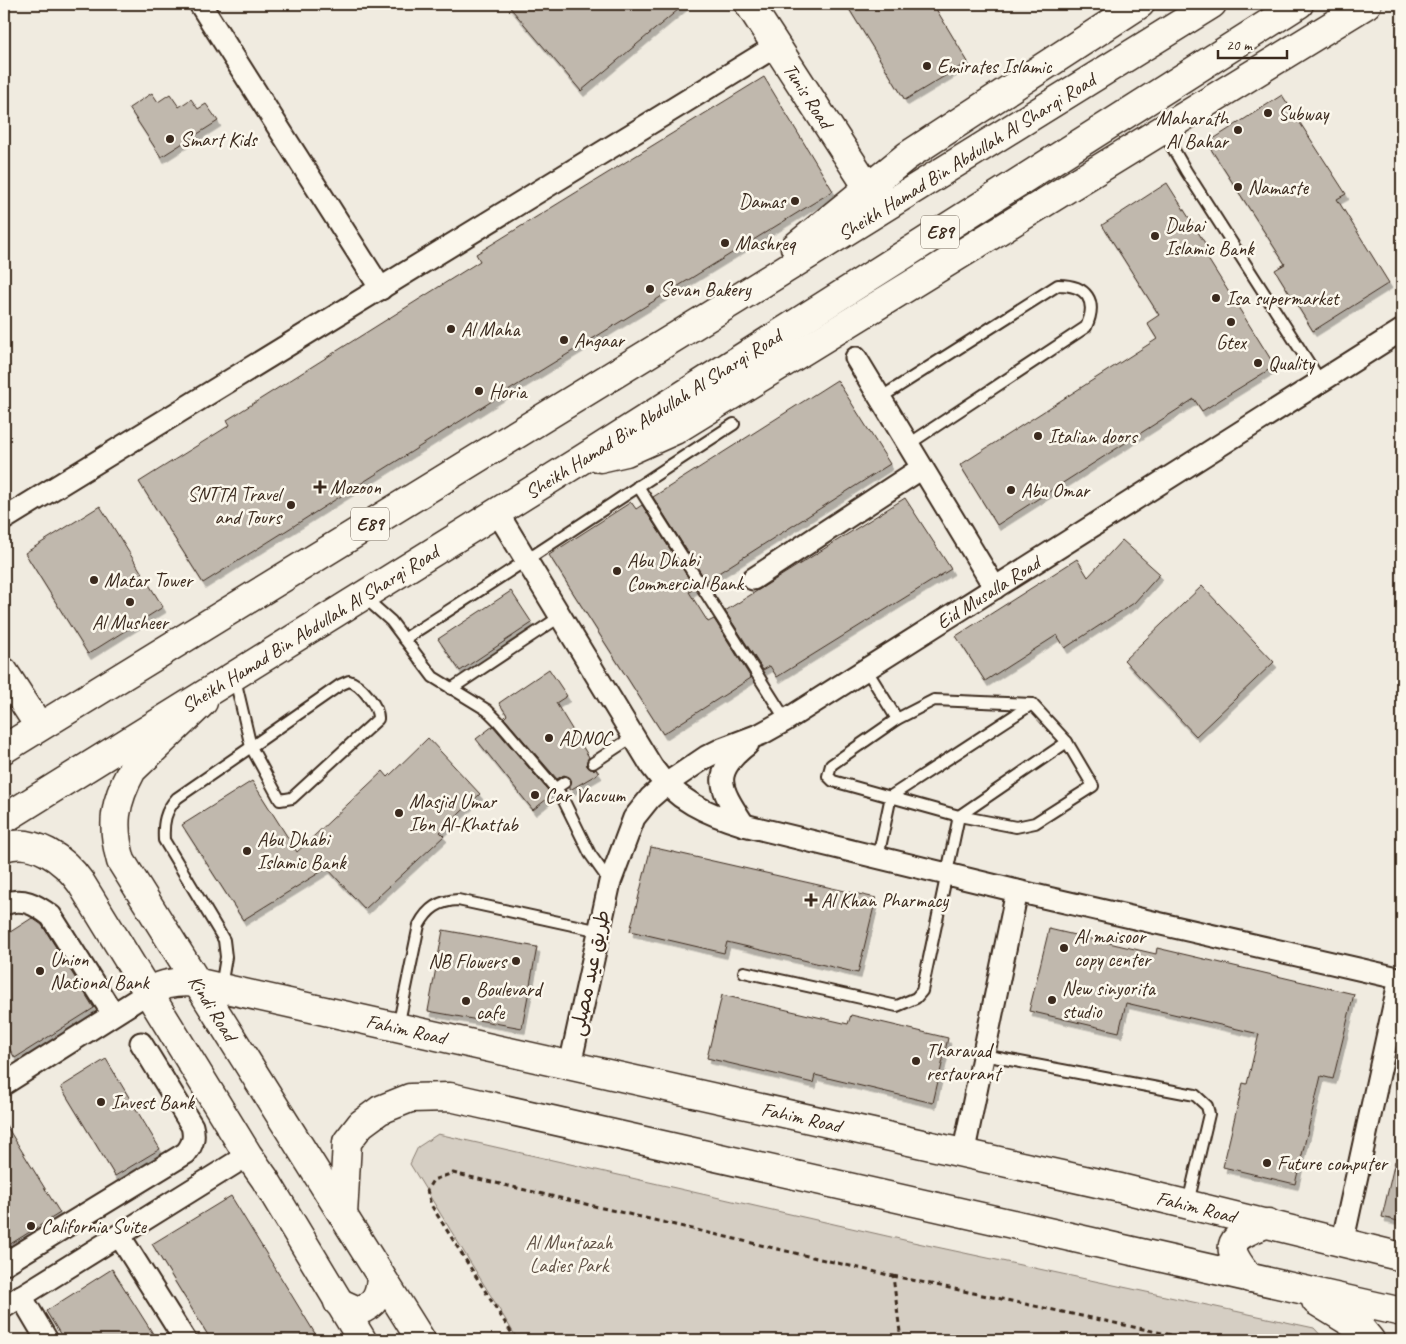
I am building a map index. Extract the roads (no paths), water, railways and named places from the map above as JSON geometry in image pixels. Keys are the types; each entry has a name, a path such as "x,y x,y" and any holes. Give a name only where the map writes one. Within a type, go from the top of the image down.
{"main road":[{"name":"Tunis Road","path":"749,4 867,186"},
{"path":"736,299 867,186 942,131 1140,4"},
{"name":"Sheikh Hamad Bin Abdullah Al Sharqi Road","path":"4,749 1212,4"},
{"name":"Sheikh Hamad Bin Abdullah Al Sharqi Road","path":"4,819 581,460 1299,4"},
{"path":"581,460 626,452 675,430 1367,4"},
{"path":"6,679 39,726"},
{"name":"Kindi Road","path":"228,681 132,770 116,810 115,828 122,861 210,986 343,1216 421,1340"},
{"path":"4,847 10,845 29,846 46,851 66,864 81,883 248,1155 265,1179 362,1340"},
{"name":"Fahim Road","path":"149,992 156,987 184,981 210,986 1188,1204 1268,1223 1342,1244 1402,1257"},
{"path":"343,1216 347,1142 361,1124 380,1110 410,1098 450,1097 1402,1312"},
{"path":"1268,1223 1236,1238 1232,1245 1232,1254 1262,1281 1314,1299 1360,1328 1370,1340"},
{"path":"338,1302 358,1312 368,1307 376,1300 380,1290 381,1277"}],"street":[{"path":"200,4 381,289"},
{"path":"4,519 776,46"},
{"name":"Eid Musalla Road","path":"610,882 634,818 650,798 666,784 724,748 761,734 786,720 1402,330"},
{"path":"856,358 995,588"},
{"path":"753,579 922,468"},
{"path":"497,512 634,736 666,784 687,802 702,810 744,825 878,858 1401,978 1342,1244"},
{"path":"744,825 724,792 722,776 730,758 761,734"},
{"name":"طريق عيد مصلى","path":"570,1065 610,882"},
{"path":"963,1155 1016,891"},
{"path":"4,904 15,900 26,901 38,906 51,916 113,1014"},
{"path":"4,1084 149,992"},
{"path":"4,1264 186,1153 190,1147 194,1140 192,1126 140,1043"},
{"path":"47,1340 12,1302 248,1155"},
{"path":"119,1235 185,1340"}],"lane":[{"path":"1163,130 1186,171 1321,382"},
{"path":"880,398 1058,285 1072,285 1084,291 1091,302 1091,315 1086,327 909,444"},
{"path":"404,639 527,561 734,424"},
{"path":"638,486 786,720"},
{"path":"363,596 391,621 433,677 492,715 556,788 593,860 610,882"},
{"path":"451,689 561,616"},
{"path":"866,669 897,719"},
{"path":"210,986 226,957 224,940 164,840 163,826 169,808 177,798 251,747 344,682 354,682 378,713 375,724 288,800 284,801 277,798 251,747 228,681"},
{"path":"934,700 1032,704 1067,742 1092,781 1093,786 1089,791 1027,826 1006,826 959,816 833,781 828,776 828,770 831,765 897,719 934,700"},
{"path":"878,858 891,796 1032,704"},
{"path":"593,763 634,736"},
{"path":"744,972 897,1006 916,998 922,991 959,816 1067,742"},
{"path":"556,788 565,782"},
{"path":"398,1027 419,925 424,915 440,903 458,900 600,931"},
{"path":"984,1055 1195,1095 1202,1100 1209,1114 1188,1204"}],"place":[{"name":"Emirates Islamic","path":"927,66"},
{"name":"Subway","path":"1268,113"},
{"name":"Maharath Al Bahar","path":"1238,130"},
{"name":"Smart Kids","path":"170,139"},
{"name":"Namaste","path":"1238,187"},
{"name":"Damas","path":"795,201"},
{"name":"Dubai Islamic Bank","path":"1155,236"},
{"name":"Mashreq","path":"725,243"},
{"name":"Sevan Bakery","path":"650,289"},
{"name":"Isa supermarket","path":"1216,298"},
{"name":"Gtex","path":"1231,322"},
{"name":"Al Maha","path":"451,329"},
{"name":"Angaar","path":"564,340"},
{"name":"Quality","path":"1258,363"},
{"name":"Horia","path":"479,391"},
{"name":"Italian doors","path":"1038,436"},
{"name":"Mozoon","path":"320,487"},
{"name":"Abu Omar","path":"1011,490"},
{"name":"SNTTA Travel and Tours","path":"291,505"},
{"name":"Abu Dhabi Commercial Bank","path":"617,571"},
{"name":"Matar Tower","path":"94,580"},
{"name":"Al Musheer","path":"130,602"},
{"name":"ADNOC","path":"549,738"},
{"name":"Car Vacuum","path":"535,795"},
{"name":"Masjid Umar Ibn Al-Khattab","path":"399,813"},
{"name":"Abu Dhabi Islamic Bank","path":"247,851"},
{"name":"Al Khan Pharmacy","path":"811,900"},
{"name":"Al maisoor copy center","path":"1064,948"},
{"name":"NB Flowers","path":"516,961"},
{"name":"Union National Bank","path":"40,971"},
{"name":"New sinyorita studio","path":"1052,1000"},
{"name":"Boulevard cafe","path":"466,1001"},
{"name":"Tharavad restaurant","path":"916,1061"},
{"name":"Invest Bank","path":"101,1102"},
{"name":"Future computer","path":"1267,1163"},
{"name":"California Suite","path":"31,1226"}],"park label":[{"name":"Al Muntazah Ladies Park","path":"569,1254"}]}
